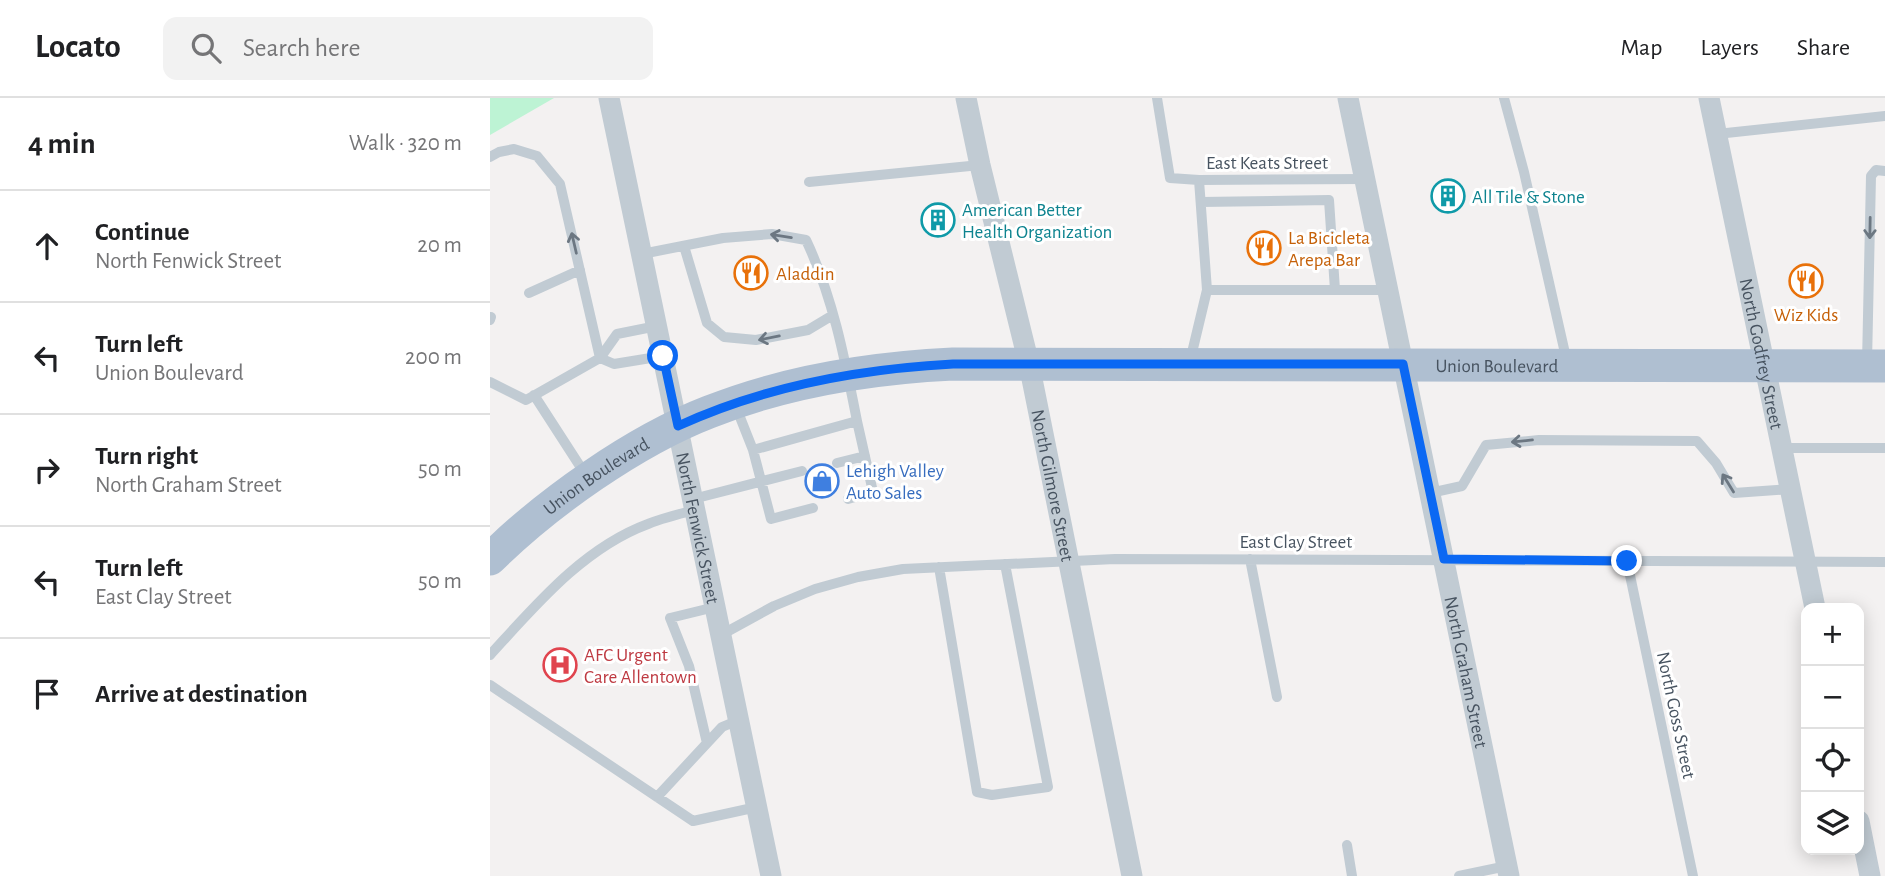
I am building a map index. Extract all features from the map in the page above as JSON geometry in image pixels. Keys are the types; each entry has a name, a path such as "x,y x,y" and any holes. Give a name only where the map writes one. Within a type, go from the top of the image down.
{"main road":[{"name":"Union Boulevard","path":"490,559 555,502 615,461 678,426 709,412 774,390 848,374 908,366 1029,364 1876,366"}],"street":[{"name":"North Fenwick Street","path":"609,98 771,876"},
{"name":"North Gilmore Street","path":"967,98 980,165 1029,364 1132,876"},
{"name":"North Graham Street","path":"1348,98 1508,871"},
{"name":"North Godfrey Street","path":"1709,98 1814,603"},
{"path":"1864,846 1870,876"}],"lane":[{"name":"East Keats Street","path":"1157,98 1170,178 1364,179"},
{"path":"1504,98 1524,172 1567,365"},
{"path":"1717,134 1885,116"},
{"path":"490,157 514,149 537,156 560,184 600,358"},
{"path":"809,182 980,165"},
{"path":"1876,366 1871,176 1876,170 1885,170"},
{"path":"1189,365 1207,290 1199,180"},
{"path":"1200,202 1329,200 1335,290"},
{"path":"642,254 723,237 772,234 806,240 825,286 833,315 873,492 848,499"},
{"path":"684,246 706,323 724,337 756,340 769,338 808,330 833,315"},
{"path":"528,293 580,270"},
{"path":"1207,290 1387,290"},
{"path":"490,382 526,400 600,358 617,334 657,326"},
{"path":"600,358 614,364 663,356"},
{"path":"534,395 588,479"},
{"path":"734,404 752,450 771,519 813,508"},
{"path":"752,450 857,421"},
{"path":"1430,493 1462,486 1486,445 1539,440 1697,441 1716,463 1734,493 1791,489"},
{"path":"1782,448 1885,448"},
{"path":"837,463 865,456"},
{"path":"490,655 568,574 612,541 694,504 761,481 803,471"},
{"name":"East Clay Street","path":"721,635 774,606 815,589 880,573 939,567 1115,559 1885,562"},
{"path":"1251,559 1278,697"},
{"name":"North Goss Street","path":"1627,561 1693,876"},
{"path":"939,567 977,792 992,795 1048,787 1006,564"},
{"path":"707,743 689,666 670,618 715,607"},
{"path":"490,685 694,821 757,807"},
{"path":"657,797 722,727 739,720"},
{"path":"1347,845 1352,876"},
{"path":"1459,876 1508,871"}],"green space":[{"path":"490,98 554,98 490,135"}],"place":[{"name":"All Tile & Stone","path":"1448,196"},
{"name":"American Better Health Organization","path":"938,220"},
{"name":"La Bicicleta Arepa Bar","path":"1264,248"},
{"name":"Aladdin","path":"751,273"},
{"name":"Wiz Kids","path":"1806,281"},
{"name":"Lehigh Valley Auto Sales","path":"822,481"},
{"name":"AFC Urgent Care Allentown","path":"560,665"}],"route":[{"path":"663,356 678,426 709,412 774,390 840,375 908,366 1403,364 1444,559 1627,561"}]}
